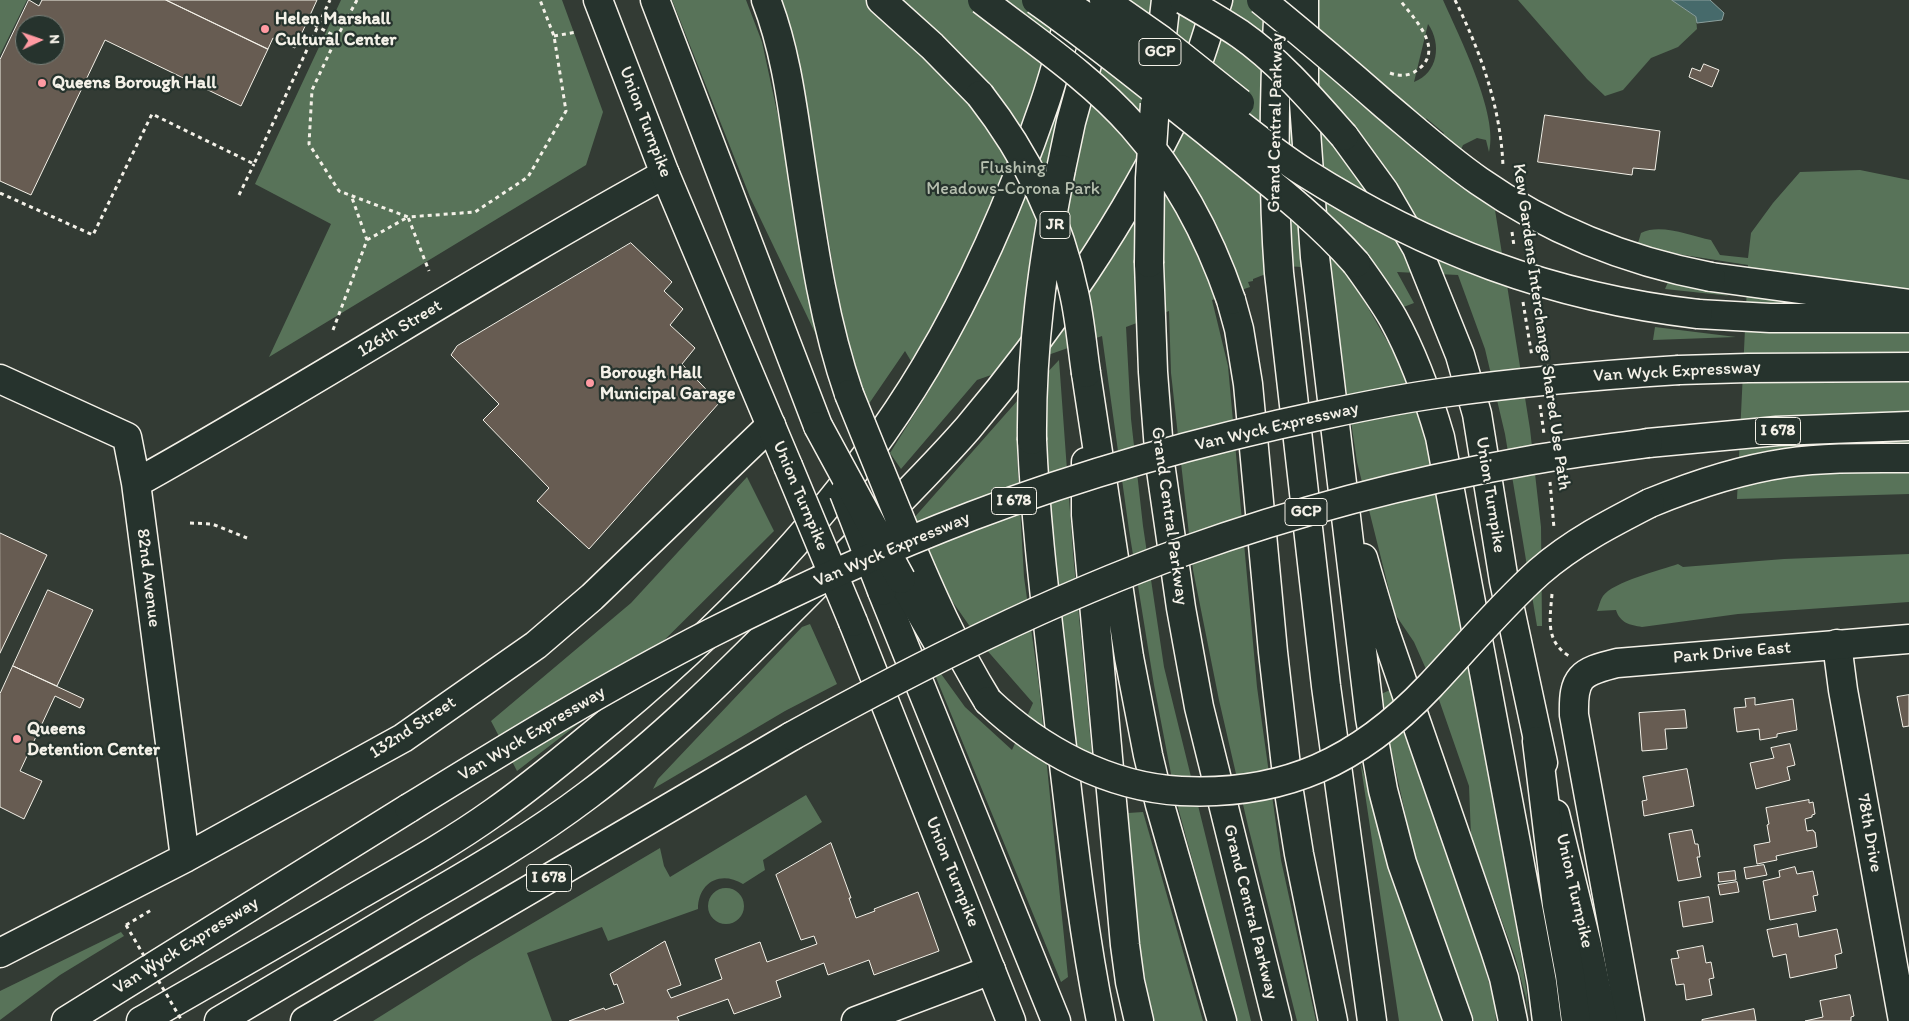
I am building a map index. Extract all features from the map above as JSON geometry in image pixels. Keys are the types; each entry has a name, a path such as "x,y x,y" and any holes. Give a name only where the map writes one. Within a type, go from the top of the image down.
{"main road":[{"name":"Union Turnpike","path":"598,0 665,174 853,622 1011,1021"},
{"path":"638,0 646,18 692,100"},
{"path":"655,0 818,426 892,585 1056,1021"},
{"path":"766,0 774,22 788,82 824,305 839,364 849,394 906,534 946,626 967,667 988,701"},
{"name":"JR","path":"882,0 932,46 980,95 1000,121 1031,172 1058,232 1074,294 1086,372"},
{"path":"982,0 1090,85 1133,125 1178,185 1194,212 1220,269 1231,300 1248,384 1273,652 1290,792 1299,854 1333,1021"},
{"path":"1036,0 1146,83 1316,222 1356,263 1393,318 1409,349 1422,380 1440,437 1542,982 1547,1021"},
{"path":"1060,0 1166,70 1302,171 1363,208 1436,244 1478,261 1548,284 1621,302 1698,314 1779,318 1909,318"},
{"path":"141,1021 383,881 492,814 568,756 646,690 725,617 794,543 855,472 876,443 914,386 949,325 1009,198 1045,102 1075,0"},
{"path":"1101,1018 1084,929 1075,860 1038,536 1032,440 1033,373 1039,298 1060,169 1105,0 1199,69 1363,208"},
{"name":"Grand Central Parkway","path":"1166,0 1155,104 1150,178 1149,263 1153,372 1159,454 1180,608 1202,716 1277,1021"},
{"name":"Union Turnpike","path":"1184,0 1240,35"},
{"name":"Union Turnpike","path":"1202,0 1290,77 1344,136 1384,190 1417,248 1460,355 1477,414 1504,581 1537,741 1587,945 1603,1021"},
{"path":"220,1021 486,863 555,819 588,795 650,746 687,713 880,521 978,416 1018,366 1080,279 1116,223 1182,103 1218,0"},
{"path":"1261,0 1455,164 1502,196 1553,225 1605,248 1673,269 1711,277 1909,304"},
{"name":"Grand Central Parkway","path":"1278,0 1274,130 1275,220 1281,291 1326,686 1372,1021"},
{"path":"1304,0 1303,73 1315,257 1364,678 1383,790 1402,863 1458,1021"},
{"name":"126th Street","path":"136,483 208,443 665,174"},
{"name":"Van Wyck Expressway","path":"66,1021 409,808 635,673 709,634 843,570 974,515 1039,492 1174,450 1236,434 1439,393 1679,370 1909,367"},
{"path":"1086,372 1086,515 1125,945 1138,1021"},
{"path":"1086,372 1129,657 1148,755 1165,824 1222,1021"},
{"name":"82nd Avenue","path":"0,379 127,437 136,483 185,858"},
{"name":"132nd Street","path":"0,953 185,858 402,738 536,645 592,597 771,425"},
{"name":"I 678","path":"305,1021 792,736 873,691 984,637 1108,581 1186,551 1269,524 1436,479 1522,462 1648,442 1777,431 1909,426"},
{"path":"1338,457 1368,577 1383,626 1495,950 1504,978 1513,1021"},
{"path":"892,585 917,610 953,666 988,701 1026,734 1056,753 1087,768 1120,780 1145,786 1191,791 1229,790 1277,783 1299,777 1344,756 1384,729 1428,688 1497,613 1540,572 1579,542 1650,503 1704,482 1732,474 1787,463 1844,458 1909,458"},
{"name":"Park Drive East","path":"1573,698 1575,686 1582,677 1602,667 1617,663 1909,639"},
{"name":"78th Drive","path":"1836,644 1903,1021"},
{"name":"Union Turnpike","path":"1573,698 1576,733 1630,1021"},
{"path":"1537,741 1557,905 1569,967 1576,1021"},
{"path":"856,1021 991,970"}],"path":[{"path":"239,195 330,0"},
{"path":"357,0 312,90 309,144 339,191 408,217 429,271"},
{"path":"333,330 367,240 408,217 476,212 528,177 566,111 554,36 540,0"},
{"path":"1388,73 1402,76 1416,72 1422,66 1429,52 1426,37 1400,0"},
{"name":"Kew Gardens Interchange Shared Use Path","path":"1455,0 1485,67 1501,138 1503,170"},
{"path":"308,20 337,37"},
{"path":"554,36 577,32"},
{"path":"0,193 93,235 152,114 254,164"},
{"path":"351,195 367,240"},
{"name":"Kew Gardens Interchange Shared Use Path","path":"1511,226 1516,255"},
{"name":"Kew Gardens Interchange Shared Use Path","path":"1522,293 1532,360"},
{"name":"Kew Gardens Interchange Shared Use Path","path":"1539,399 1544,437"},
{"name":"Kew Gardens Interchange Shared Use Path","path":"1550,474 1554,531"},
{"path":"190,524 212,524 247,538"},
{"path":"1552,584 1551,635 1559,649 1572,658"},
{"path":"153,909 126,925 182,1021"}],"green space":[{"path":"0,0 27,0 20,15 15,15 15,24 0,55"},
{"path":"341,0 562,0 603,112 586,165 269,357 331,224 255,184"},
{"path":"672,0 746,0 762,42 784,144 806,287 819,341 750,197"},
{"name":"Flushing Meadows-Corona Park","path":"758,0 1443,0 1476,76 1483,97 1491,136 1489,152 1486,140 1477,138 1463,145 1449,177 1495,210 1530,429 1541,527 1542,626 1537,626 1505,434 1485,349 1458,275 1397,272 1414,303 1401,308 1361,270 1363,299 1398,360 1430,446 1453,585 1517,932 1527,993 1528,1019 1526,998 1515,957 1471,836 1469,786 1437,694 1414,642 1395,614 1357,462 1335,313 1331,269 1286,266 1253,279 1253,281 1248,282 1250,287 1212,300 1228,366 1257,687 1281,860 1316,1021 1297,1021 1248,826 1219,700 1193,570 1171,373 1169,311 1126,327 1131,419 1143,526 1164,667 1251,1021 1236,1021 1176,800 1154,685 1129,530 1102,336 977,380 901,469 890,453 929,391 905,351 866,408 847,349 821,195 807,169","holes":["1428,24 1435,40 1435,57 1433,65 1428,72 1414,82","1426,118 1444,133 1435,144"]},
{"path":"1518,0 1672,0 1696,17 1697,29 1678,47 1651,58 1623,90 1605,96 1587,79"},
{"path":"1860,170 1909,180 1909,494 1737,499 1748,265 1645,249 1638,243 1641,233 1657,229 1685,233 1711,240 1720,255 1748,258 1751,233 1773,203 1800,172"},
{"path":"1668,282 1731,296 1665,289"},
{"path":"1655,327 1736,337 1653,340"},
{"path":"1059,360 1073,553 1094,777 1080,774 1066,675 1050,526 1044,376"},
{"path":"1018,400 1017,456 1024,577 1039,686 1068,977 1061,982 926,653 965,707 1012,750 1033,703 985,648 945,591 913,519"},
{"path":"747,477 774,531 587,717 517,771 491,721 631,603"},
{"path":"1909,554 1909,602 1738,614 1642,627 1623,621 1616,610 1597,611 1601,599 1608,591 1638,577 1678,564 1683,567 1784,559"},
{"path":"810,624 837,684 785,711 653,789 658,779 802,627"},
{"path":"1390,690 1477,941 1495,1004 1496,1021 1474,1021 1418,871 1379,695"},
{"path":"1360,760 1386,857 1443,1021 1399,1021"},
{"path":"806,795 822,822 763,860 765,870 743,884 726,878 712,881 702,892 698,909 608,941 602,927 527,953 552,1021 373,1021 472,959 660,848 664,866 670,877"},
{"path":"1143,812 1203,1021 1153,1021 1140,953 1128,813"},
{"path":"726,888 738,894 744,906 738,918 726,924 714,918 708,906 714,894"},
{"path":"121,932 124,936 60,975 0,1020 0,991"}],"water":[{"path":"1672,0 1710,0 1724,13 1722,20 1697,23 1696,17"}],"building":[{"name":"Queens Borough Hall","path":"29,0 39,6 42,0 166,0 268,49 241,106 105,40 31,195 0,181 0,60 15,29 15,65 65,65 65,15 22,15"},
{"name":"Helen Marshall Cultural Center","path":"166,0 317,0 295,48 273,38 268,49"},
{"path":"1704,64 1719,70 1712,87 1689,77 1692,68 1700,71"},
{"path":"1545,115 1660,131 1655,170 1633,168 1632,175 1538,162"},
{"name":"Borough Hall Municipal Garage","path":"631,243 672,282 664,291 683,309 670,325 695,348 682,364 719,403 589,549 537,501 549,488 483,420 499,404 451,355 457,346"},
{"path":"0,533 47,555 0,653"},
{"path":"48,590 93,610 57,686 13,666"},
{"name":"Queens Detention Center","path":"13,666 84,699 80,708 55,696 20,771 42,781 24,819 0,807 0,694"},
{"path":"1909,695 1909,726 1903,727 1897,697"},
{"path":"1755,698 1755,705 1793,699 1797,730 1777,734 1777,737 1760,740 1759,729 1737,732 1734,708 1746,707 1745,699"},
{"path":"1685,710 1687,728 1665,729 1667,749 1642,751 1639,713"},
{"path":"1790,744 1795,765 1787,767 1790,780 1756,789 1750,763 1774,758 1771,748"},
{"path":"1687,769 1694,806 1644,816 1642,801 1647,800 1643,777"},
{"path":"1809,800 1809,803 1813,802 1815,814 1805,819 1807,831 1813,830 1815,832 1817,847 1776,856 1777,860 1757,864 1754,845 1770,842 1766,808"},
{"path":"1692,830 1695,844 1698,844 1700,857 1697,857 1701,877 1678,881 1669,834"},
{"path":"831,843 851,898 849,898 856,918 918,892 939,951 874,975 869,960 828,975 824,963 776,981 781,997 734,1014 728,999 677,1017 679,1021 569,1021 624,1003 617,984 614,985 610,974 665,941 681,985 667,990 671,998 722,979 715,959 760,942 767,962 817,944 814,936 801,940 776,875"},
{"path":"1764,865 1767,875 1746,879 1744,868"},
{"path":"1795,867 1797,874 1813,871 1818,895 1813,896 1816,911 1770,920 1763,881 1780,877 1779,871"},
{"path":"1735,871 1736,880 1719,882 1718,873"},
{"path":"1737,882 1739,892 1720,895 1718,885"},
{"path":"1709,897 1713,922 1683,927 1679,902"},
{"path":"1797,924 1799,937 1837,929 1842,953 1835,955 1837,968 1790,978 1786,954 1773,957 1767,930"},
{"path":"1703,946 1706,963 1711,962 1714,978 1709,979 1712,995 1686,1000 1684,984 1676,985 1671,959 1679,958 1677,951"},
{"path":"1850,995 1854,1016 1851,1017 1851,1021 1805,1021 1823,1017 1820,1001"},
{"path":"1754,1009 1756,1021 1702,1021 1702,1020"}],"place":[{"name":"Helen Marshall Cultural Center","path":"265,29"},
{"name":"Queens Borough Hall","path":"42,83"},
{"name":"Borough Hall Municipal Garage","path":"590,383"},
{"name":"Queens Detention Center","path":"17,739"}]}
